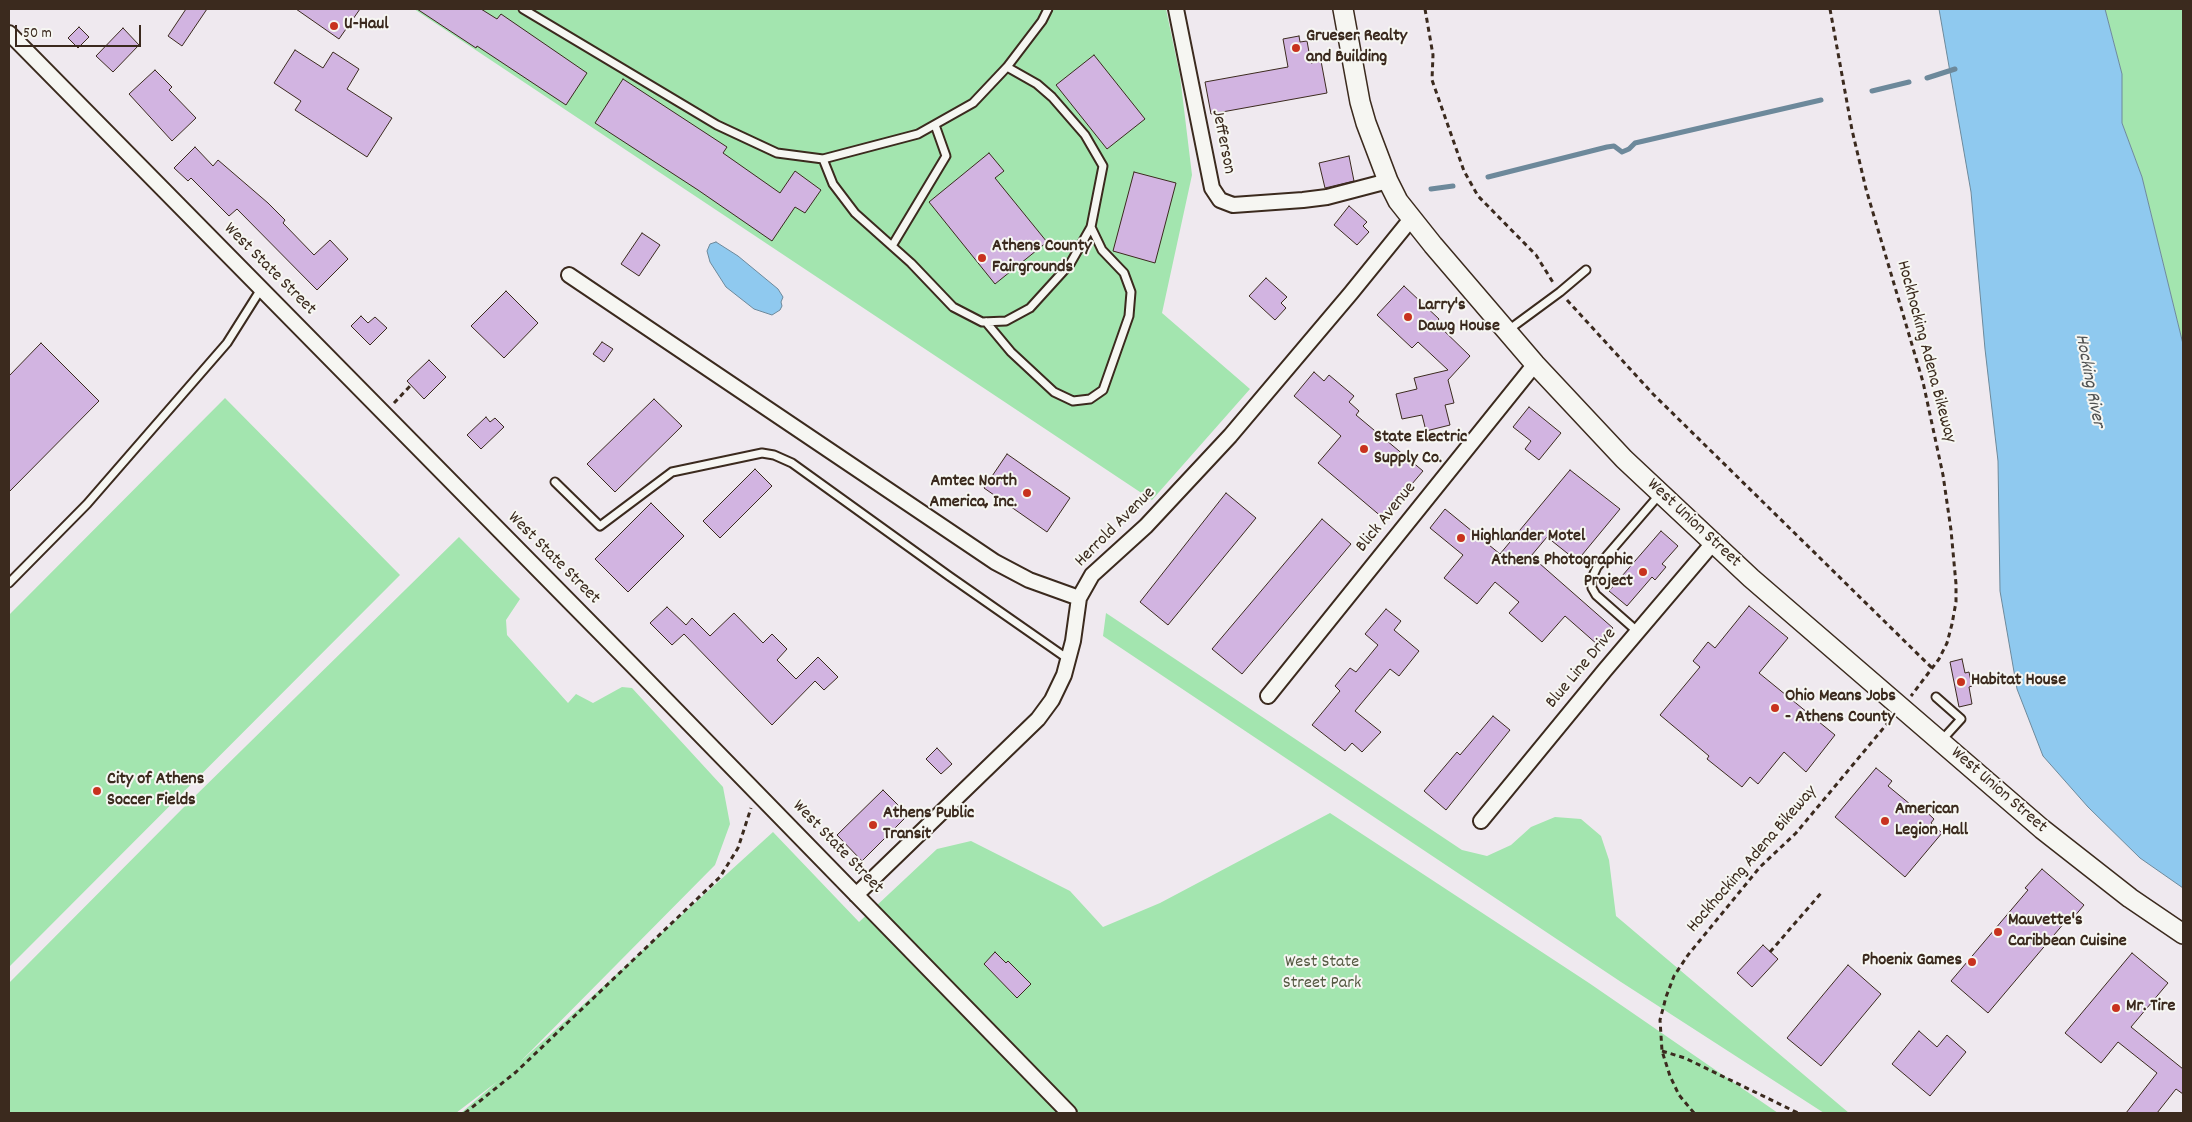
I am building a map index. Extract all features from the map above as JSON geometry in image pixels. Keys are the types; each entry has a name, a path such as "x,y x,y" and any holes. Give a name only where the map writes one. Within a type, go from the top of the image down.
{"main road":[{"name":"West Union Street","path":"1343,9 1360,102 1388,180 1398,201 1411,219 1535,364 1624,460 1713,543 2091,868 2130,898 2183,934"}],"street":[{"name":"Jefferson","path":"1176,9 1212,188 1220,200 1234,205 1303,200 1327,197 1388,180"},
{"name":"West State Street","path":"9,34 262,289 1069,1113"},
{"name":"Herrold Avenue","path":"856,895 1038,719 1058,688 1069,659 1079,598 1092,575 1146,526 1230,436 1351,294 1411,219"},
{"path":"569,276 995,562 1028,580 1079,598"},
{"name":"Blick Avenue","path":"1268,696 1535,364"},
{"name":"Blue Line Drive","path":"1481,821 1713,543"}],"lane":[{"path":"523,9 533,11 717,125 777,153 823,159 918,134 973,103 1007,67 1042,21 1048,9"},
{"path":"986,322 1006,321 1030,308 1070,264 1090,227 1103,166 1085,135 1052,97 1036,84 1007,67"},
{"path":"892,246 946,156 935,124"},
{"path":"823,159 833,184 855,213 892,246 953,307 986,322 1012,352 1054,392 1072,401 1090,399 1104,390 1129,316 1131,292 1124,273 1102,250 1090,227"},
{"path":"1506,331 1560,292 1586,270"},
{"path":"9,584 87,504 227,343 262,289"},
{"path":"555,482 600,526 672,472 762,453 774,455 792,463 949,576 1069,659"},
{"path":"1638,632 1596,595 1592,588 1591,580 1598,567 1660,494"},
{"path":"1936,697 1961,719 1941,741"}],"path":[{"path":"1425,9 1433,55 1432,80 1464,171 1478,196 1536,255 1560,292 1596,334 1653,394 1933,669"},
{"name":"Hockhocking Adena Bikeway","path":"1830,9 1852,130 1866,189 1922,382 1945,494 1954,566 1956,602 1947,643 1933,669 1911,696"},
{"path":"392,404 411,386"},
{"name":"Hockhocking Adena Bikeway","path":"1694,1113 1679,1095 1670,1076 1662,1051 1660,1020 1674,976 1688,955 1760,866 1796,833 1892,718"},
{"path":"465,1113 516,1072 720,877 738,848 752,802 759,795"},
{"path":"1770,952 1822,892"},
{"path":"1662,1051 1685,1058 1798,1113"}],"green space":[{"name":"Athens County Fairgrounds","path":"414,9 1166,9 1180,76 1192,175 1162,313 1250,389 1152,500"},
{"path":"2105,9 2183,9 2183,344 2142,177 2122,123 2122,74"},
{"name":"City of Athens Soccer Fields","path":"225,398 400,575 9,967 9,615"},
{"name":"West State Street Park","path":"459,537 520,599 506,620 507,635 568,703 576,694 593,703 622,687 632,688 723,787 730,824 715,865 520,1062 773,832 859,922 937,849 971,841 1070,891 1103,927 1160,903 1330,813 1589,983 1778,1113 461,1113 498,1081 456,1113 9,1113 9,983 191,800"},
{"path":"1106,613 1462,850 1487,856 1511,845 1531,827 1555,817 1581,819 1601,836 1609,860 1616,916 1849,1113 1824,1113 1621,982 1103,636"}],"water":[{"name":"Hocking River","path":"1939,9 2105,9 2122,74 2122,123 2142,177 2183,344 2183,888 2140,858 2088,807 2043,756 2017,689 2000,591 1998,461 1985,349 1971,192"},
{"path":"716,242 738,256 778,289 783,297 780,310 772,315 754,309 726,287 710,262 707,251 710,244"}],"building":[{"path":"186,9 207,9 182,46 168,36"},
{"name":"U-Haul","path":"296,9 360,9 339,39"},
{"path":"417,9 481,9 497,19 501,14 587,73 566,105"},
{"path":"79,27 89,37 78,48 68,38"},
{"path":"123,28 139,45 113,72 96,56"},
{"path":"1299,36 1300,42 1307,41 1311,63 1321,61 1327,93 1211,114 1205,82 1288,67 1283,39"},
{"path":"295,50 323,68 333,52 359,69 347,89 392,118 367,157 295,110 301,101 274,83"},
{"path":"1094,55 1145,119 1107,149 1056,85"},
{"path":"155,70 172,87 169,90 196,118 172,141 129,94"},
{"path":"623,79 727,147 723,153 780,193 795,171 821,190 805,213 795,207 772,241 595,123"},
{"path":"195,147 213,166 218,160 268,203 285,220 283,223 314,255 330,240 348,259 317,290 237,209 229,216 191,178 188,181 174,168"},
{"path":"989,153 1004,171 995,178 1047,242 995,284 929,202"},
{"path":"1349,156 1354,181 1325,188 1319,163"},
{"path":"1134,172 1176,183 1155,263 1113,251"},
{"path":"1349,206 1367,222 1363,226 1369,232 1357,245 1334,225"},
{"path":"642,233 660,245 639,276 621,264"},
{"path":"1266,278 1287,297 1281,303 1286,308 1275,320 1249,296"},
{"path":"1404,286 1439,319 1436,323 1470,356 1448,380 1454,403 1445,405 1450,425 1426,431 1422,415 1402,419 1396,394 1417,389 1414,378 1448,370 1418,342 1412,348 1377,315"},
{"path":"506,291 538,323 504,358 471,326"},
{"path":"361,316 368,323 375,317 387,328 370,345 351,326"},
{"path":"602,342 613,349 604,362 593,354"},
{"path":"41,343 99,401 9,492 9,376"},
{"path":"429,360 446,377 424,399 407,381"},
{"name":"State Electric Supply Co.","path":"1314,372 1324,381 1329,375 1354,396 1349,402 1359,411 1356,415 1423,471 1383,518 1318,463 1341,436 1294,396"},
{"path":"654,399 682,426 615,492 587,464"},
{"path":"1529,407 1561,433 1539,460 1525,449 1531,441 1513,427"},
{"path":"486,417 490,422 495,418 504,427 481,449 467,435"},
{"name":"Amtec North America, Inc.","path":"1007,454 1070,498 1047,532 984,488"},
{"path":"755,469 772,486 720,538 703,521"},
{"path":"1570,470 1620,509 1577,561 1547,537 1531,556 1613,628 1598,645 1565,616 1542,642 1509,613 1519,602 1495,582 1477,604 1444,578 1463,555 1430,528 1445,509 1500,554"},
{"path":"1226,493 1256,518 1168,625 1140,602"},
{"path":"651,503 684,536 628,592 595,559"},
{"path":"1322,519 1351,544 1242,674 1212,649"},
{"name":"Athens Photographic Project","path":"1661,531 1678,546 1662,564 1666,567 1655,580 1652,577 1627,606 1609,591"},
{"path":"1749,606 1788,638 1759,673 1835,735 1806,772 1784,752 1758,784 1750,777 1742,787 1707,759 1709,756 1660,715 1700,667 1693,661 1708,642 1715,648"},
{"path":"667,607 686,625 692,618 710,636 734,613 763,643 772,634 787,649 777,660 796,679 818,657 838,677 824,690 815,681 772,725 684,634 672,645 650,623"},
{"path":"1386,609 1401,621 1394,630 1419,651 1399,676 1390,669 1355,711 1381,732 1362,752 1352,743 1345,751 1312,725 1340,691 1335,686 1350,668 1356,672 1378,645 1365,634"},
{"name":"Habitat House","path":"1962,659 1965,673 1969,672 1972,686 1969,687 1972,704 1959,707 1950,662"},
{"path":"1493,716 1510,730 1446,810 1424,791 1457,752 1460,755"},
{"path":"937,748 952,764 941,774 926,759"},
{"name":"American Legion Hall","path":"1876,768 1892,781 1888,786 1916,809 1919,805 1934,819 1931,823 1942,833 1905,877 1835,817"},
{"name":"Athens Public Transit","path":"883,790 908,815 862,861 837,835"},
{"path":"2042,869 2084,905 2068,924 2065,922 1988,1013 1951,981 2028,890 2025,888"},
{"path":"1763,945 1778,959 1752,987 1737,973"},
{"path":"995,952 1006,963 1008,961 1031,984 1017,998 984,964"},
{"name":"Mr. Tire","path":"2132,953 2168,983 2131,1027 2183,1069 2183,1094 2176,1089 2157,1113 2126,1113 2157,1073 2118,1042 2101,1063 2065,1033"},
{"path":"1848,965 1881,994 1821,1066 1787,1038"},
{"path":"1919,1031 1937,1047 1947,1035 1966,1052 1930,1096 1892,1064"}],"waterway":[{"path":"1927,78 1955,69"},
{"path":"1872,91 1909,82"},
{"path":"1488,177 1607,147 1614,146 1622,152 1629,149 1635,143 1821,100"},
{"path":"1431,189 1453,186"}],"place":[{"name":"U-Haul","path":"334,26"},
{"name":"Grueser Realty and Building","path":"1296,48"},
{"name":"Athens County Fairgrounds","path":"982,258"},
{"name":"Larry's Dawg House","path":"1408,317"},
{"name":"State Electric Supply Co.","path":"1364,449"},
{"name":"Amtec North America, Inc.","path":"1027,493"},
{"name":"Highlander Motel","path":"1461,538"},
{"name":"Athens Photographic Project","path":"1643,572"},
{"name":"Habitat House","path":"1961,682"},
{"name":"Ohio Means Jobs - Athens County","path":"1775,708"},
{"name":"City of Athens Soccer Fields","path":"97,791"},
{"name":"American Legion Hall","path":"1885,821"},
{"name":"Athens Public Transit","path":"873,825"},
{"name":"Mauvette's Caribbean Cuisine","path":"1998,932"},
{"name":"Phoenix Games","path":"1972,962"},
{"name":"Mr. Tire","path":"2116,1008"}]}
